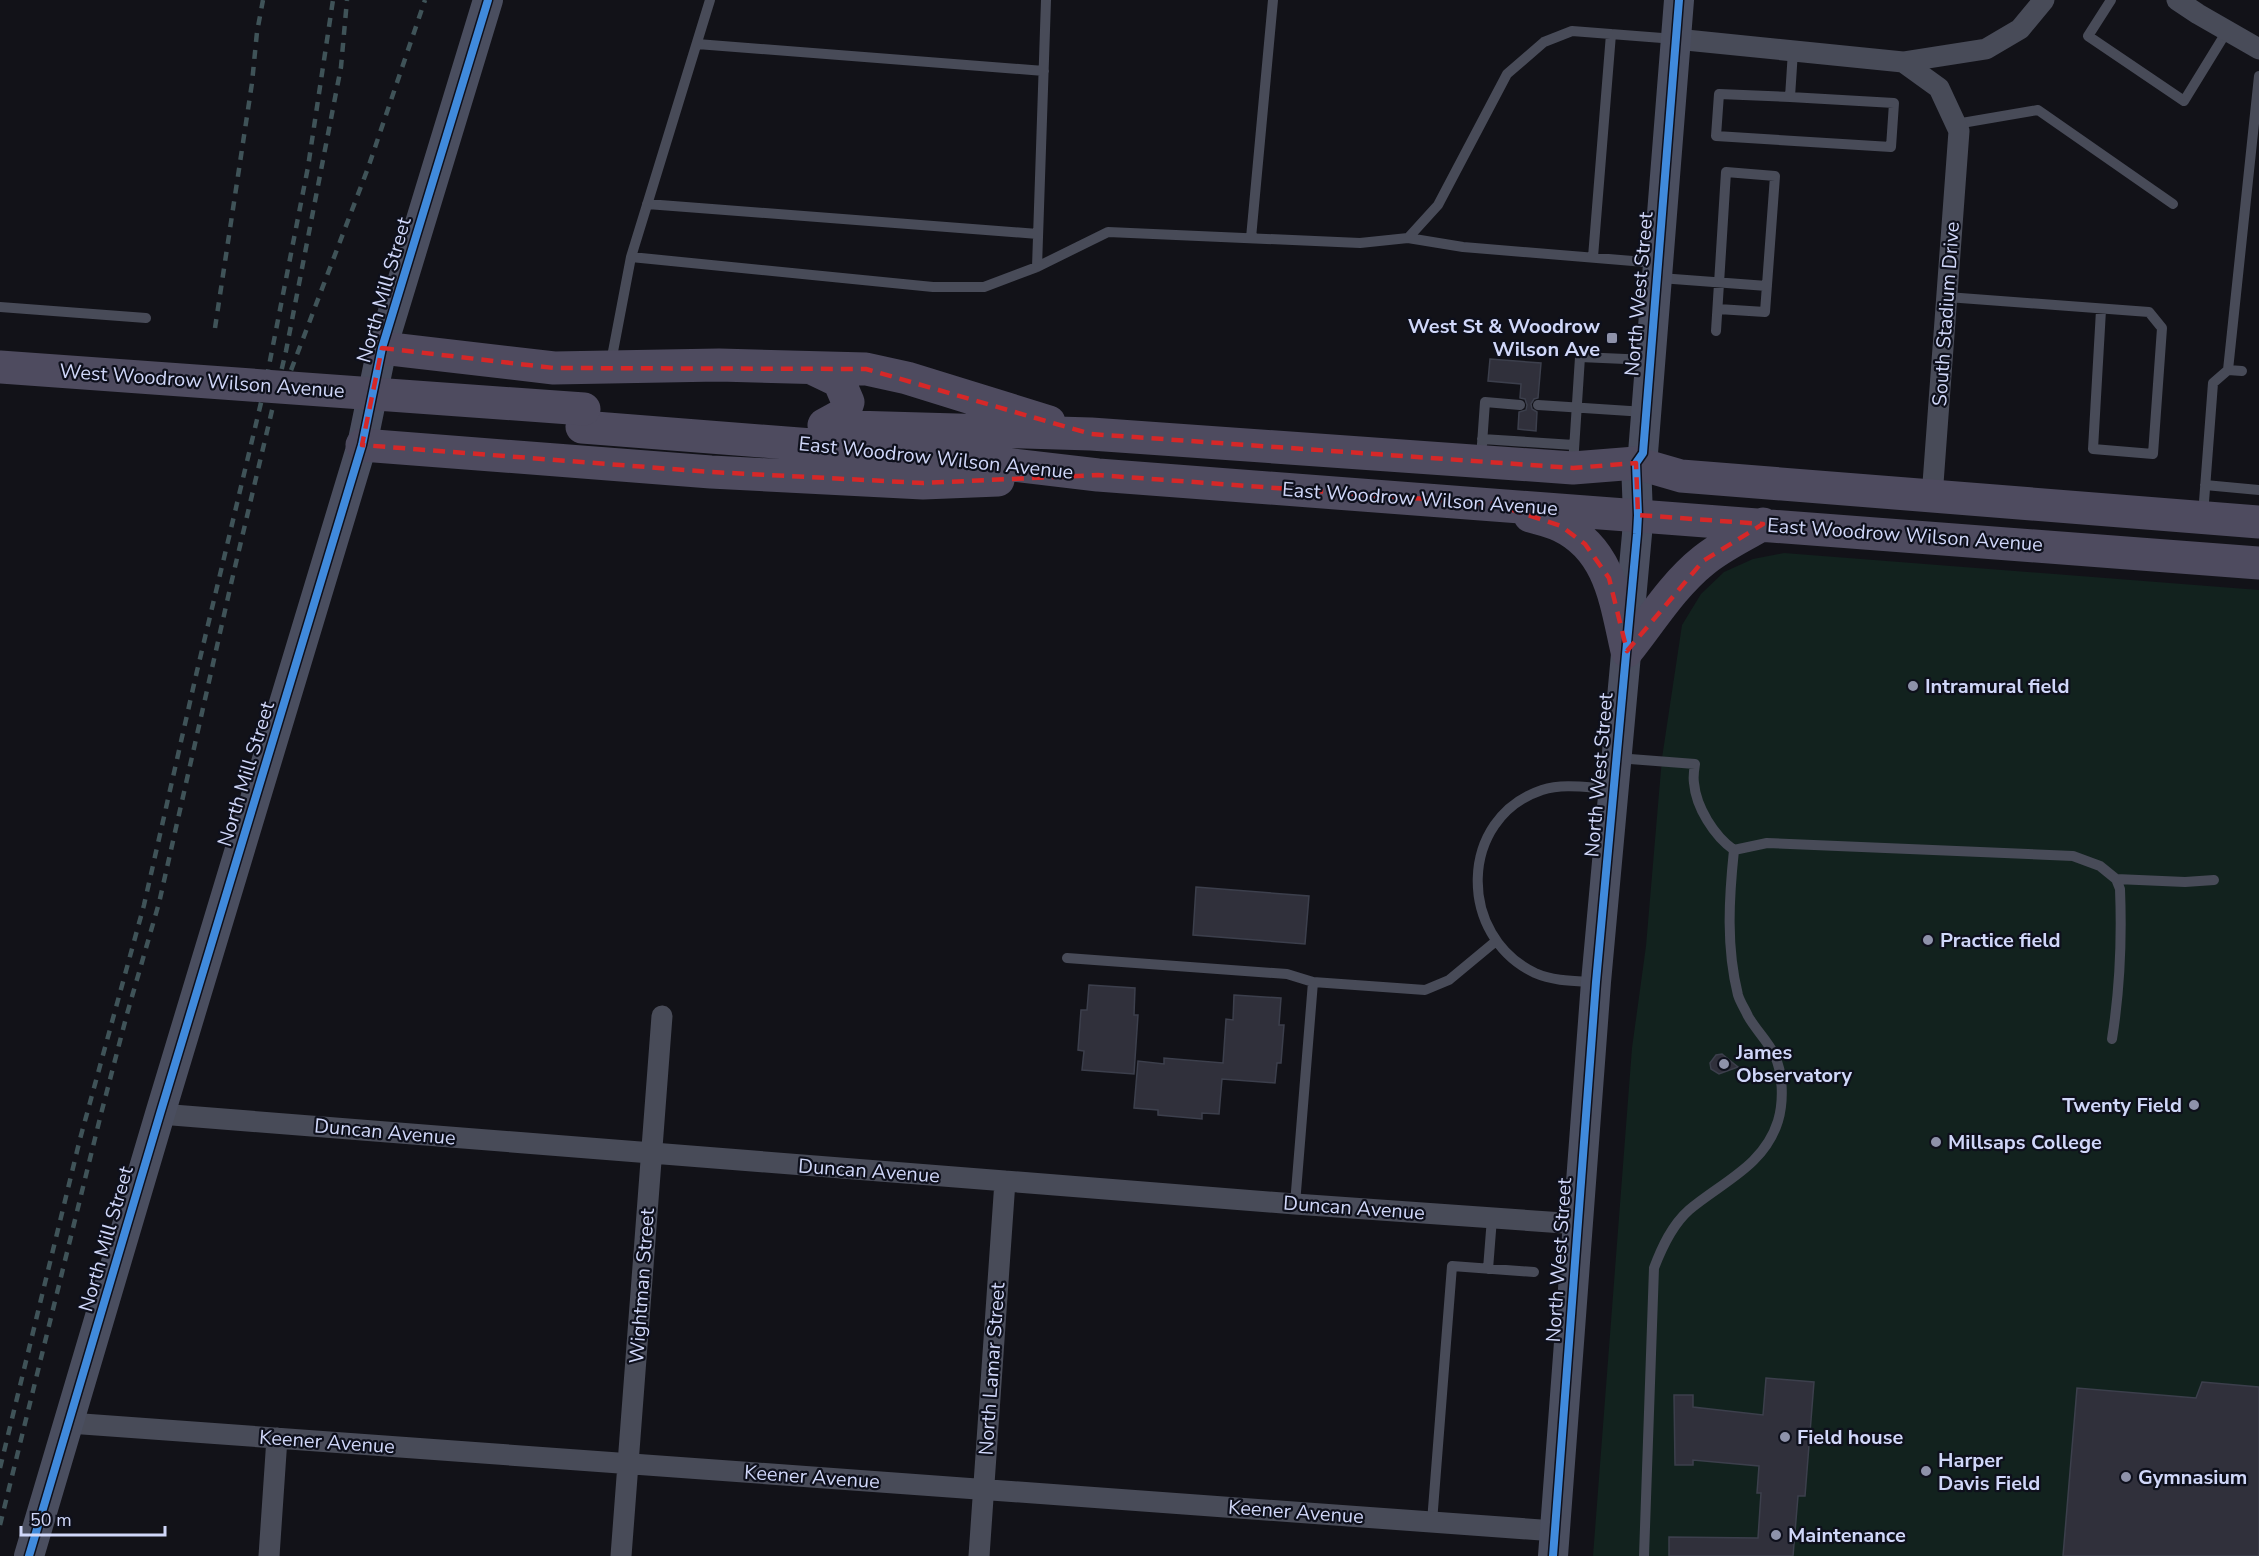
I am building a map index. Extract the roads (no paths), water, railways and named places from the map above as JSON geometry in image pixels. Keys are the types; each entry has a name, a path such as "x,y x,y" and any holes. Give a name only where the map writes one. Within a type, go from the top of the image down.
{"main road":[{"path":"382,348 554,368 719,365 866,369 907,378 1091,434"},
{"name":"West Woodrow Wilson Avenue","path":"0,367 583,418"},
{"path":"814,369 838,381 848,402 844,414 824,425"},
{"name":"West Woodrow Wilson Avenue","path":"0,386 583,418"},
{"name":"East Woodrow Wilson Avenue","path":"583,418 1091,434 1482,450 1635,463 1681,476 2259,522"},
{"name":"East Woodrow Wilson Avenue","path":"583,418 1098,475 2259,563"},
{"path":"362,445 711,472 923,483 1098,475"},
{"path":"1494,504 1561,526 1580,540 1598,558 1610,578 1627,651"},
{"path":"1627,651 1685,578 1703,561 1763,524"}],"street":[{"name":"North Mill Street","path":"29,1556 362,445 382,348 488,0"},
{"name":"North West Street","path":"1554,1544 1596,982 1638,515 1635,463 1643,453 1679,0"},
{"path":"1676,39 1903,62 1986,49 2020,29 2044,0"},
{"path":"2177,0 2227,32 2259,49"},
{"path":"1903,62 1939,88 1957,128"},
{"name":"South Stadium Drive","path":"1932,497 1957,128"},
{"name":"Wightman Street","path":"621,1556 662,1016"},
{"name":"Duncan Avenue","path":"160,1114 1295,1204 1578,1224"},
{"name":"North Lamar Street","path":"979,1556 1005,1181"},
{"name":"Keener Avenue","path":"69,1423 1432,1522 1554,1544"},
{"path":"269,1556 277,1438"}],"lane":[{"path":"610,366 631,256 710,0"},
{"path":"1037,267 1046,0"},
{"path":"1251,238 1273,0"},
{"path":"2111,0 2088,36 2184,101 2227,32"},
{"path":"1408,238 1438,205 1507,74 1544,42 1572,31 1676,39"},
{"path":"1593,257 1611,34"},
{"path":"697,44 1044,71"},
{"path":"1790,98 1793,51"},
{"path":"2202,517 2213,383 2228,370 2259,76"},
{"path":"1719,94 1790,98 1894,104 1891,147 1716,136 1719,94"},
{"path":"1957,128 2038,110 2173,204"},
{"path":"1716,331 1726,172 1775,176 1765,312 1718,309"},
{"path":"647,204 1038,234"},
{"path":"631,256 933,287 984,287 1037,267 1108,232 1360,243 1408,238 1463,247 1593,257 1720,282 1767,286"},
{"path":"1947,297 2149,312 2162,328 2153,453 2093,449 2101,310"},
{"path":"0,307 146,318"},
{"path":"1574,457 1580,357 1650,361"},
{"path":"2228,370 2242,371"},
{"path":"1482,450 1485,402 1520,405"},
{"path":"1538,405 1646,412"},
{"path":"2205,485 2259,490"},
{"path":"1617,758 1695,764 1694,782 1698,800 1722,841 1734,850 1767,843 2073,856 2100,866 2116,879 2185,882 2214,880"},
{"path":"1596,982 1556,980 1533,972 1514,959 1496,941 1483,914 1477,883 1481,855 1497,822 1518,803 1542,790 1560,786 1614,789"},
{"path":"1644,1556 1654,1268 1662,1247 1674,1227 1688,1211 1745,1170 1760,1154 1773,1134 1781,1101 1778,1064 1773,1052 1738,998 1731,952 1728,906 1734,850"},
{"path":"2112,1039 2118,1002 2121,958 2120,896 2116,879"},
{"path":"1067,958 1287,974 1313,982 1431,988 1453,978 1496,941"},
{"path":"1295,1204 1313,982"},
{"path":"1488,1269 1492,1218"},
{"path":"1432,1522 1452,1266 1534,1272"}],"railway":[{"path":"215,328 263,0"},
{"path":"0,1468 80,1139 144,905 265,386 308,167 333,0"},
{"path":"0,1525 101,1114 159,903 286,351 341,67 347,0"},
{"path":"285,386 368,168 425,0"}],"place":[{"name":"West St & Woodrow Wilson Ave","path":"1612,338"},
{"name":"Intramural field","path":"1913,686"},
{"name":"Practice field","path":"1928,940"},
{"name":"James Observatory","path":"1724,1064"},
{"name":"Twenty Field","path":"2194,1105"},
{"name":"Millsaps College","path":"1936,1142"},
{"name":"Field house","path":"1785,1437"},
{"name":"Harper Davis Field","path":"1926,1471"},
{"name":"Gymnasium","path":"2126,1477"},
{"name":"Maintenance","path":"1776,1535"}]}
